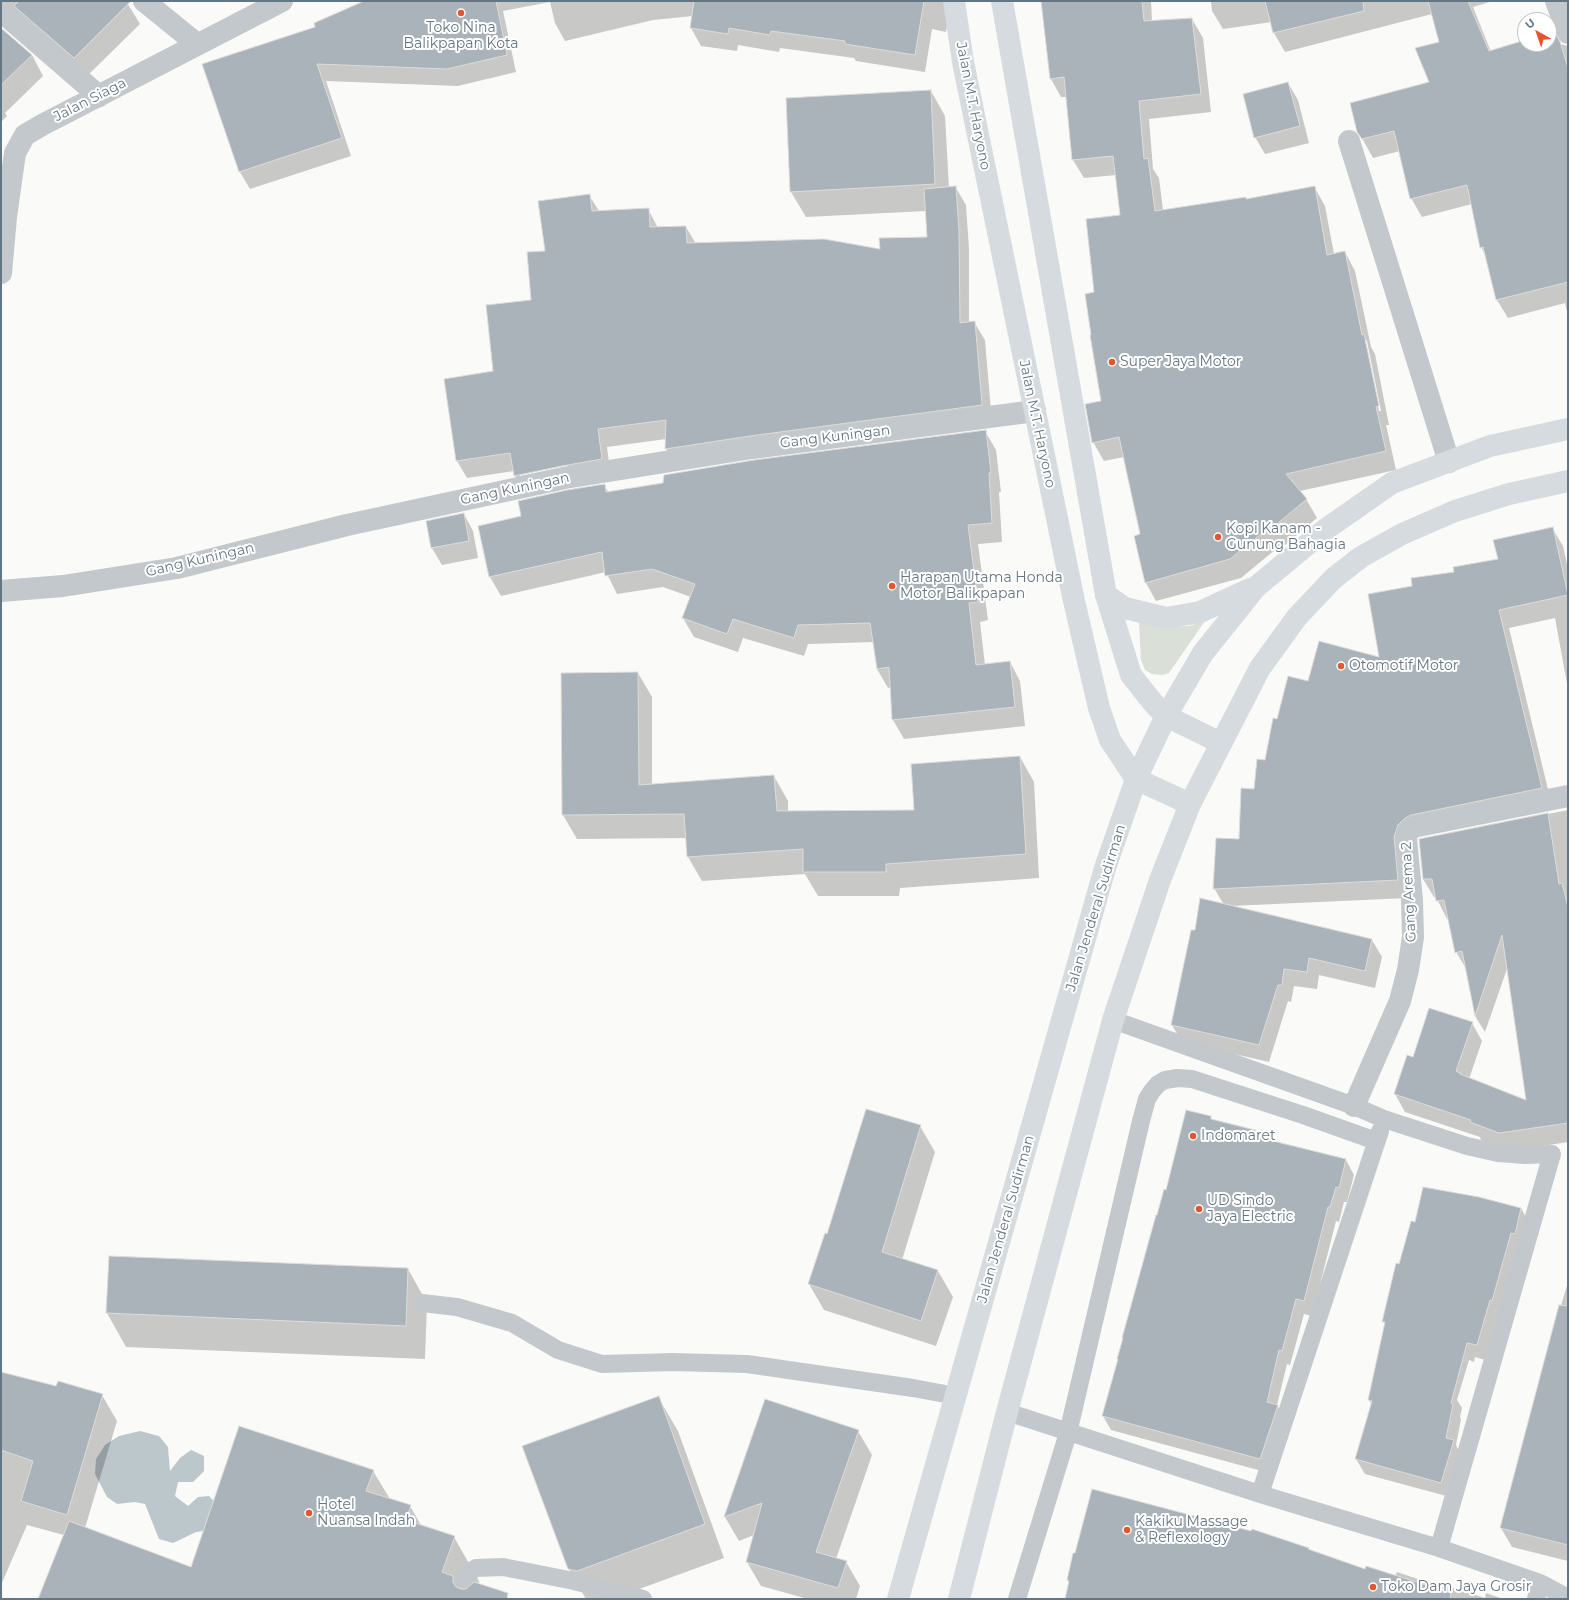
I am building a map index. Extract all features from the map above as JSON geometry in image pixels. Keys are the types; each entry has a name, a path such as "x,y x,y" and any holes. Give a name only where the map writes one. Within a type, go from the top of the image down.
{"main road":[{"name":"Jalan M.T. Haryono","path":"954,1 963,62 1074,601 1099,708 1110,740 1136,779"},
{"path":"1002,1 1106,595 1130,675 1166,716 1221,743"},
{"name":"Jalan Jenderal Sudirman","path":"898,1599 1105,868 1136,779 1166,716 1203,653 1256,586 1326,529 1392,483 1490,446 1568,429"},
{"path":"959,1599 1007,1412 1113,1020 1160,880 1190,804 1260,668 1297,617 1334,578 1361,557 1402,534 1454,511 1509,494 1568,481"},
{"path":"1106,595 1125,608 1166,618 1200,612 1256,586"},
{"path":"1136,779 1190,804"}],"street":[{"path":"144,1 197,44"},
{"name":"Jalan Siaga","path":"1,273 6,216 6,185 15,153 25,136 42,124 282,1"},
{"path":"1556,1 1568,33"},
{"path":"1,11 99,96"},
{"path":"1349,141 1449,462"},
{"name":"Gang Kuningan","path":"1,591 64,586 177,568 347,525 565,478 752,448 1035,411"},
{"name":"Gang Arema 2","path":"1354,1106 1400,1001 1408,970 1414,937 1406,839 1407,833 1414,827 1568,796"}],"lane":[{"path":"1113,1020 1354,1106 1384,1119 1467,1146 1498,1153 1525,1155 1560,1152 1439,1548"},
{"path":"1017,1599 1068,1433 1147,1099 1158,1084 1165,1080 1178,1078 1192,1079 1303,1115 1376,1141"},
{"path":"1260,1494 1384,1119"},
{"path":"422,1303 457,1307 512,1323 558,1350 602,1364 673,1362 747,1364 956,1396"},
{"path":"1007,1412 1260,1494 1439,1548 1538,1591 1568,1598"},
{"path":"463,1579 469,1572 476,1568 503,1567 574,1581 643,1599"}],"shaded area":[{"path":"1205,621 1169,673 1162,675 1152,674 1145,670 1141,660 1139,622 1171,627 1189,626"},
{"path":"140,1431 159,1436 168,1447 170,1471 180,1458 191,1450 204,1456 204,1471 193,1482 178,1482 175,1496 188,1506 198,1497 209,1496 219,1507 211,1530 196,1532 173,1543 159,1539 145,1504 135,1502 117,1504 107,1497 95,1474 96,1459 105,1445 119,1436"}],"building":[{"path":"19,1 131,1 74,58 14,6"},
{"path":"364,1 496,1 507,55 447,69 317,64 342,138 239,172 202,64 315,27 314,23"},
{"path":"694,1 924,1 915,55 845,44 845,41 771,31 770,35 729,28 728,34 690,28"},
{"path":"1041,1 1142,1 1144,21 1192,18 1201,94 1139,101 1144,159 1148,158 1155,211 1246,197 1246,199 1315,186 1327,255 1345,251 1362,335 1364,334 1379,406 1376,407 1386,451 1286,474 1307,499 1272,528 1271,526 1230,559 1145,583 1134,536 1140,534 1119,437 1092,443 1085,404 1101,401 1085,294 1094,292 1086,219 1120,215 1113,156 1072,160 1064,77 1050,79"},
{"path":"1265,1 1363,1 1364,11 1273,33"},
{"path":"1428,1 1468,1 1489,51 1517,42 1517,52 1557,52 1557,36 1560,42 1568,68 1568,282 1496,300 1483,247 1480,248 1467,185 1410,199 1394,131 1362,139 1357,132 1350,103 1429,82 1415,48 1439,42"},
{"path":"1,28 32,55 1,85"},
{"path":"1288,82 1300,126 1254,138 1243,94"},
{"path":"931,90 935,184 790,192 786,98"},
{"path":"956,186 959,231 960,323 975,321 982,405 665,449 666,420 598,429 602,459 514,476 510,453 456,461 444,379 493,371 486,305 531,300 527,252 545,251 538,201 590,194 592,211 649,208 650,227 686,226 687,243 824,239 880,249 879,238 927,237 924,189"},
{"path":"986,430 991,473 989,473 992,523 968,525 978,602 969,603 976,665 1010,661 1015,707 892,720 889,667 877,669 870,623 798,625 794,638 733,619 727,634 682,618 695,584 652,569 605,576 602,552 489,577 478,526 521,516 518,501 567,490 605,484 606,492 663,483 664,475 754,460"},
{"path":"464,513 469,541 431,548 426,521"},
{"path":"1553,527 1568,595 1499,610 1542,788 1411,815 1405,818 1398,825 1394,837 1398,880 1213,889 1216,838 1239,839 1241,788 1254,789 1257,759 1265,760 1273,718 1277,719 1288,676 1308,681 1319,641 1379,657 1368,594 1412,586 1411,578 1454,572 1453,567 1498,559 1493,540"},
{"path":"638,672 639,785 774,775 777,811 914,810 911,764 1020,756 1026,854 886,864 886,872 803,872 803,849 687,857 684,814 562,815 561,673"},
{"path":"1548,813 1559,884 1562,883 1568,907 1568,1123 1499,1133 1470,1122 1471,1120 1394,1094 1407,1055 1413,1057 1429,1008 1473,1022 1456,1071 1460,1074 1526,1100 1502,935 1475,1016 1462,951 1455,953 1444,900 1436,901 1432,879 1423,879 1419,839"},
{"path":"1200,898 1372,939 1365,971 1309,958 1307,972 1284,969 1282,985 1278,985 1259,1045 1171,1025 1191,930 1195,930"},
{"path":"866,1109 921,1125 882,1252 938,1270 921,1321 808,1284 825,1233 827,1234"},
{"path":"1186,1110 1211,1116 1211,1119 1259,1131 1257,1137 1346,1159 1339,1188 1336,1187 1330,1207 1328,1207 1304,1301 1296,1299 1282,1351 1279,1350 1267,1402 1278,1405 1260,1459 1102,1416 1156,1215 1164,1189 1166,1190"},
{"path":"1423,1187 1479,1197 1521,1208 1515,1234 1511,1233 1492,1301 1490,1300 1477,1345 1467,1343 1451,1403 1453,1404 1446,1438 1454,1440 1441,1483 1355,1459 1372,1401 1368,1400 1385,1322 1382,1322 1396,1263 1399,1264 1411,1221 1415,1222"},
{"path":"109,1256 408,1268 406,1326 106,1313"},
{"path":"1559,1305 1568,1306 1568,1545 1500,1528"},
{"path":"1,1372 56,1386 58,1381 103,1394 67,1515 21,1501 33,1461 1,1450"},
{"path":"659,1396 705,1524 577,1571 568,1569 522,1446"},
{"path":"765,1399 859,1430 816,1552 847,1561 838,1588 746,1562 762,1503 724,1517"},
{"name":"Hotel Nuansa Indah","path":"239,1426 374,1470 366,1491 411,1505 406,1520 455,1536 442,1572 453,1576 453,1582 456,1587 466,1589 474,1582 508,1593 507,1599 38,1599 69,1521 191,1567"},
{"path":"1092,1489 1251,1531 1252,1529 1365,1569 1366,1566 1451,1593 1450,1599 1065,1599 1069,1581 1067,1580 1073,1553 1075,1553"}],"place":[{"name":"Toko Nina Balikpapan Kota","path":"461,13"},
{"name":"Super Jaya Motor","path":"1112,362"},
{"name":"Kopi Kanam - Gunung Bahagia","path":"1218,537"},
{"name":"Harapan Utama Honda Motor Balikpapan","path":"892,586"},
{"name":"Otomotif Motor","path":"1341,666"},
{"name":"Indomaret","path":"1193,1136"},
{"name":"UD Sindo Jaya Electric","path":"1199,1209"},
{"name":"Hotel Nuansa Indah","path":"309,1513"},
{"name":"Kakiku Massage & Reflexology","path":"1127,1530"},
{"name":"Toko Dam Jaya Grosir","path":"1373,1587"}]}
